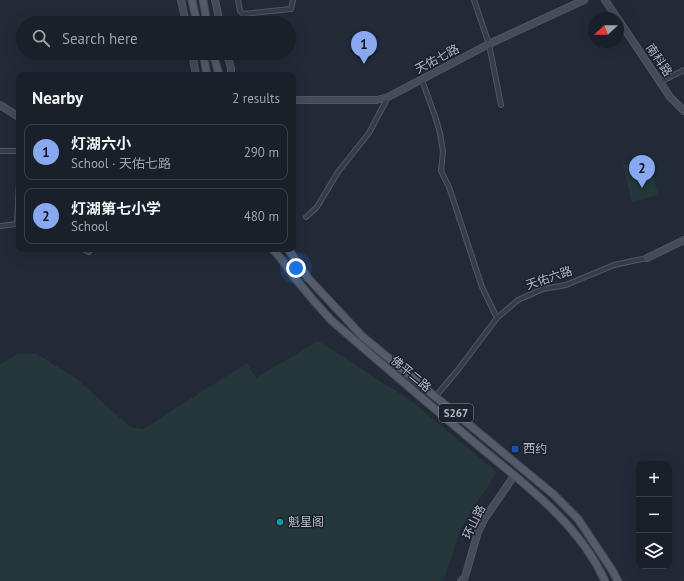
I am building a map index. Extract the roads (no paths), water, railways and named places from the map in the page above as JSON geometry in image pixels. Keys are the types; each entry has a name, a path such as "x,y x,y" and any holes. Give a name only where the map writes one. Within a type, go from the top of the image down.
{"main road":[{"path":"192,0 195,16"},
{"path":"202,0 205,16"},
{"path":"204,60 207,72"},
{"path":"215,60 218,72"},
{"name":"佛平二路","path":"276,252 293,276 331,320 530,488 569,526 586,547 606,581"},
{"name":"佛平二路","path":"290,252 308,278 362,336 410,374 435,397 553,494 578,519 618,581"}],"street":[{"path":"181,0 185,16"},
{"path":"215,0 218,16"},
{"path":"238,0 240,11 243,14 291,9 293,0"},
{"path":"474,0 489,44 501,105"},
{"name":"天佑七路","path":"296,100 377,100 388,97 489,44 584,0"},
{"name":"南科路","path":"606,0 614,12"},
{"name":"南科路","path":"624,27 670,97 684,111"},
{"path":"193,60 195,72"},
{"path":"203,60 207,72"},
{"path":"229,60 231,72"},
{"path":"660,82 684,70"},
{"path":"422,80 440,133 443,152 442,171 457,209 482,286 497,318"},
{"path":"306,217 317,207 338,172 369,133 388,97"},
{"path":"0,105 16,115"},
{"path":"0,151 16,151"},
{"path":"0,226 16,224"},
{"name":"天佑六路","path":"435,397 497,318 518,300 543,289 566,285 614,264 647,258 684,240"},
{"name":"环山路","path":"461,581 465,577 478,532 485,518 514,476"}],"place":[{"name":"灯湖六小","path":"364,64"},
{"name":"灯湖第七小学","path":"642,188"},
{"name":"西约","path":"515,449"},
{"name":"魁星阁","path":"280,522"}]}
